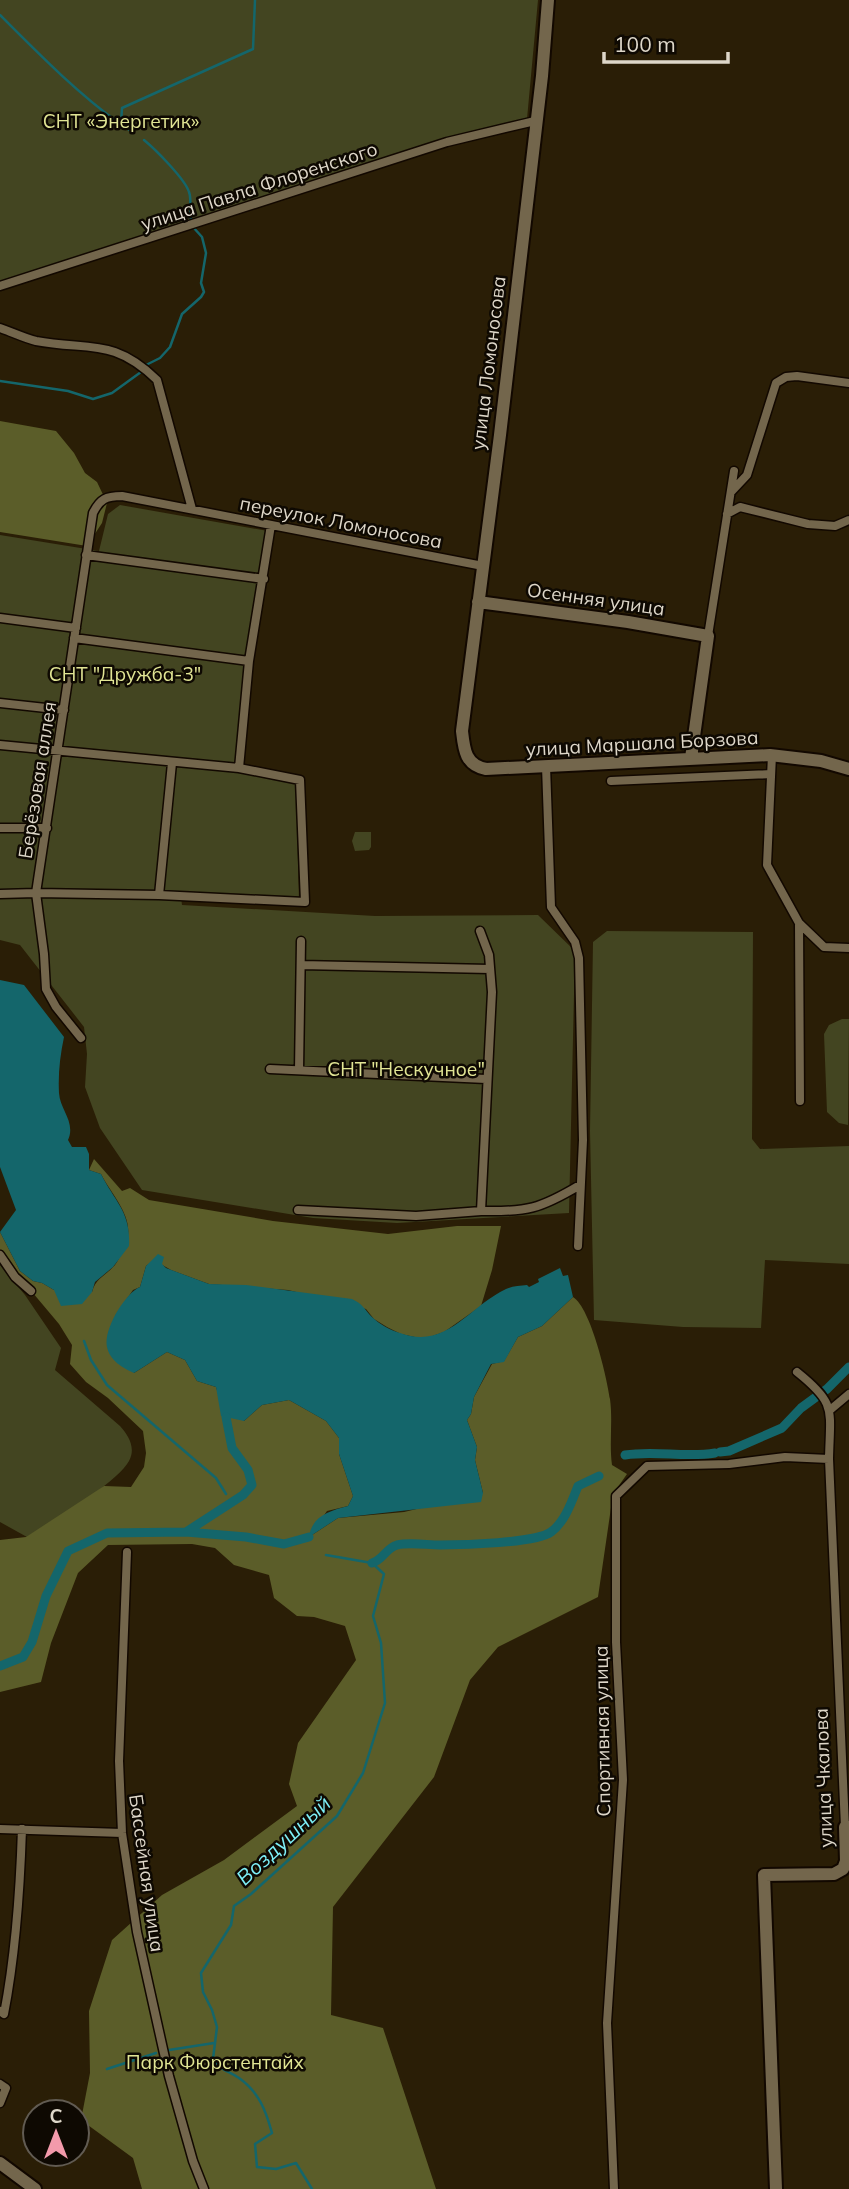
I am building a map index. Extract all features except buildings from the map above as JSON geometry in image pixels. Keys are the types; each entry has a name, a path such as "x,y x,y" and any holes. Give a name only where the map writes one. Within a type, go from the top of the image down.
{"main road":[{"name":"улица Ломоносова","path":"462,731 484,566 548,0"},
{"name":"Осенняя улица","path":"478,601 708,636"},
{"path":"691,758 708,636"},
{"name":"улица Маршала Борзова","path":"462,731 464,753 478,768 486,769 772,755 821,761 849,769"},
{"name":"улица Чкалова","path":"775,2189 764,1875 834,1874 843,1869 846,1861 847,1827"},
{"path":"0,2163 35,2189"}],"street":[{"name":"улица Павла Флоренского","path":"0,286 447,142 533,121"},
{"path":"0,328 35,341 108,348 131,358 152,375 157,380 192,509"},
{"path":"731,492 747,475 776,383 786,377 797,376 849,383"},
{"path":"708,636 734,471"},
{"name":"Берёзовая аллея","path":"81,1038 56,1007 46,989 36,894 93,513 99,501 121,495 192,509"},
{"path":"727,514 740,508 808,524 835,526 849,520"},
{"name":"переулок Ломоносова","path":"192,509 484,566"},
{"path":"239,768 249,661 271,525"},
{"path":"86,555 264,579"},
{"path":"0,618 76,628"},
{"path":"74,638 249,661"},
{"path":"0,703 64,710"},
{"path":"0,746 239,768 300,780 305,902 159,895 0,894"},
{"path":"772,755 767,865 799,923 824,947 849,948"},
{"path":"159,895 172,763"},
{"path":"546,766 551,907 575,942 579,958 583,1140 578,1246"},
{"path":"611,781 771,774"},
{"path":"0,828 47,828"},
{"path":"799,923 800,1101"},
{"path":"480,931 489,955 492,992 481,1211"},
{"path":"299,1070 302,941"},
{"path":"301,965 490,969"},
{"path":"270,1069 486,1079"},
{"path":"298,1210 416,1216 481,1211 517,1212 549,1204 580,1185"},
{"path":"0,1255 15,1277 31,1291"},
{"path":"797,1371 822,1393 830,1410 849,1394"},
{"name":"улица Чкалова","path":"830,1410 829,1458 847,1827"},
{"name":"Спортивная улица","path":"614,2189 607,2023 623,1780 616,1642 616,1496 647,1466 729,1464 785,1457 829,1458"},
{"name":"Бассейная улица","path":"127,1552 119,1761 122,1833 136,1932 169,2076 193,2161 204,2189"},
{"path":"0,1829 122,1833"},
{"path":"0,2011 4,2014 13,1965 22,1829"},
{"path":"0,2084 6,2088 0,2103"}],"green space":[{"name":"СНТ «Энергетик»","path":"0,0 538,0 527,119 0,286"},
{"path":"0,421 56,431 74,453 85,473 97,482 107,503 102,523 87,546 0,532"},
{"path":"120,505 268,531 238,772 296,781 299,901 181,897 182,905 375,916 538,915 575,951 569,1213 397,1223 313,1218 142,1190 100,1128 85,1087 87,1054 84,1027 20,945 0,940 0,535 99,551 108,514"},
{"path":"355,832 371,832 369,850 355,851 352,841"},
{"path":"607,931 753,932 752,1139 760,1149 849,1146 849,1264 765,1260 761,1328 683,1327 594,1320 590,1131 593,942"},
{"path":"849,1019 848,1125 839,1123 827,1112 824,1034 829,1025"},
{"name":"Парк Фюрстентайх","path":"94,1159 122,1191 130,1188 149,1200 273,1221 388,1234 457,1226 501,1226 481,1306 444,1332 424,1339 401,1334 387,1327 374,1319 366,1309 288,1290 209,1284 171,1270 154,1260 146,1266 140,1287 133,1290 115,1316 134,1373 167,1352 185,1360 197,1381 216,1387 220,1400 244,1421 262,1405 289,1400 326,1421 339,1438 339,1454 353,1496 348,1506 327,1511 309,1537 338,1518 404,1512 483,1493 475,1460 477,1447 467,1420 474,1397 492,1364 504,1361 518,1337 542,1326 573,1297 580,1304 592,1329 610,1399 612,1465 627,1474 613,1494 598,1597 498,1647 470,1680 434,1777 333,1907 331,2015 383,2028 436,2189 142,2189 133,2158 91,2127 91,2098 85,2098 90,2073 89,2011 112,1940 162,1895 224,1860 297,1806 289,1784 298,1743 356,1660 345,1626 314,1617 297,1616 274,1598 269,1575 234,1565 215,1548 192,1544 108,1545 78,1573 51,1643 41,1682 0,1692 0,1540 26,1537 104,1486 131,1487 144,1467 146,1453 143,1431 108,1398 86,1382 70,1364 72,1345 59,1324 0,1251 0,1232 20,1271 33,1281 54,1290 92,1292 98,1281 117,1262 127,1242 128,1231 124,1212 101,1174 89,1170"},
{"path":"0,1265 25,1295 61,1348 55,1370 120,1426 132,1447 129,1461 111,1481 27,1537 0,1522"}],"water":[{"path":"0,980 24,985 64,1037 59,1093 70,1127 68,1140 72,1147 86,1147 89,1170 101,1174 125,1216 129,1246 113,1267 95,1282 92,1292 82,1304 61,1306 54,1290 33,1281 20,1271 0,1232 16,1210 0,1167"},
{"path":"158,1254 164,1257 162,1264 166,1268 209,1284 246,1285 352,1299 385,1326 416,1337 431,1336 444,1331 506,1289 527,1285 529,1287 539,1282 538,1279 560,1268 563,1276 568,1275 573,1297 542,1326 518,1337 504,1362 491,1364 474,1397 467,1420 477,1447 475,1460 483,1493 481,1502 338,1518 309,1537 318,1519 328,1512 348,1506 353,1496 339,1454 339,1438 326,1421 289,1400 262,1405 244,1421 221,1416 216,1387 197,1381 185,1360 167,1352 134,1373 111,1356 107,1347 108,1331 116,1313 140,1287 146,1266"}],"waterway":[{"name":"Воздушный","path":"131,131 121,124 122,108 253,49 255,0"},
{"path":"0,15 72,85 119,123"},
{"name":"Воздушный","path":"144,140 169,164 186,186 190,195 191,220"},
{"name":"Воздушный","path":"146,365 160,358 170,347 182,314 204,292 201,283 206,253 202,237 193,227"},
{"name":"Воздушный","path":"0,381 68,391 93,399 112,393 141,372"},
{"name":"Воздушный","path":"84,1341 91,1360 107,1385 216,1478 226,1494"},
{"path":"720,1452 729,1451 782,1428 849,1367"},
{"path":"186,1532 243,1495 252,1485 248,1470 232,1448 226,1417"},
{"path":"625,1455 715,1453"},
{"path":"372,1563 393,1547 402,1544 481,1544 543,1536 560,1523 578,1486 599,1476"},
{"path":"0,1666 23,1657 32,1642 46,1596 68,1551 107,1533 186,1532 246,1537 284,1544 309,1537"},
{"name":"Воздушный","path":"312,2189 296,2163 276,2169 257,2167 255,2144 272,2133 270,2125 261,2102 252,2089 213,2059 217,2027 203,1992 201,1973 231,1925 234,1906 251,1894 337,1816 363,1773 385,1703 381,1643 373,1616 384,1574 372,1563 326,1555"},
{"path":"169,2050 214,2043"},
{"path":"107,2069 156,2053"}],"park label":[{"name":"СНТ \"Дружба-3\"","path":"125,674"},
{"name":"СНТ \"Нескучное\"","path":"406,1069"}]}
